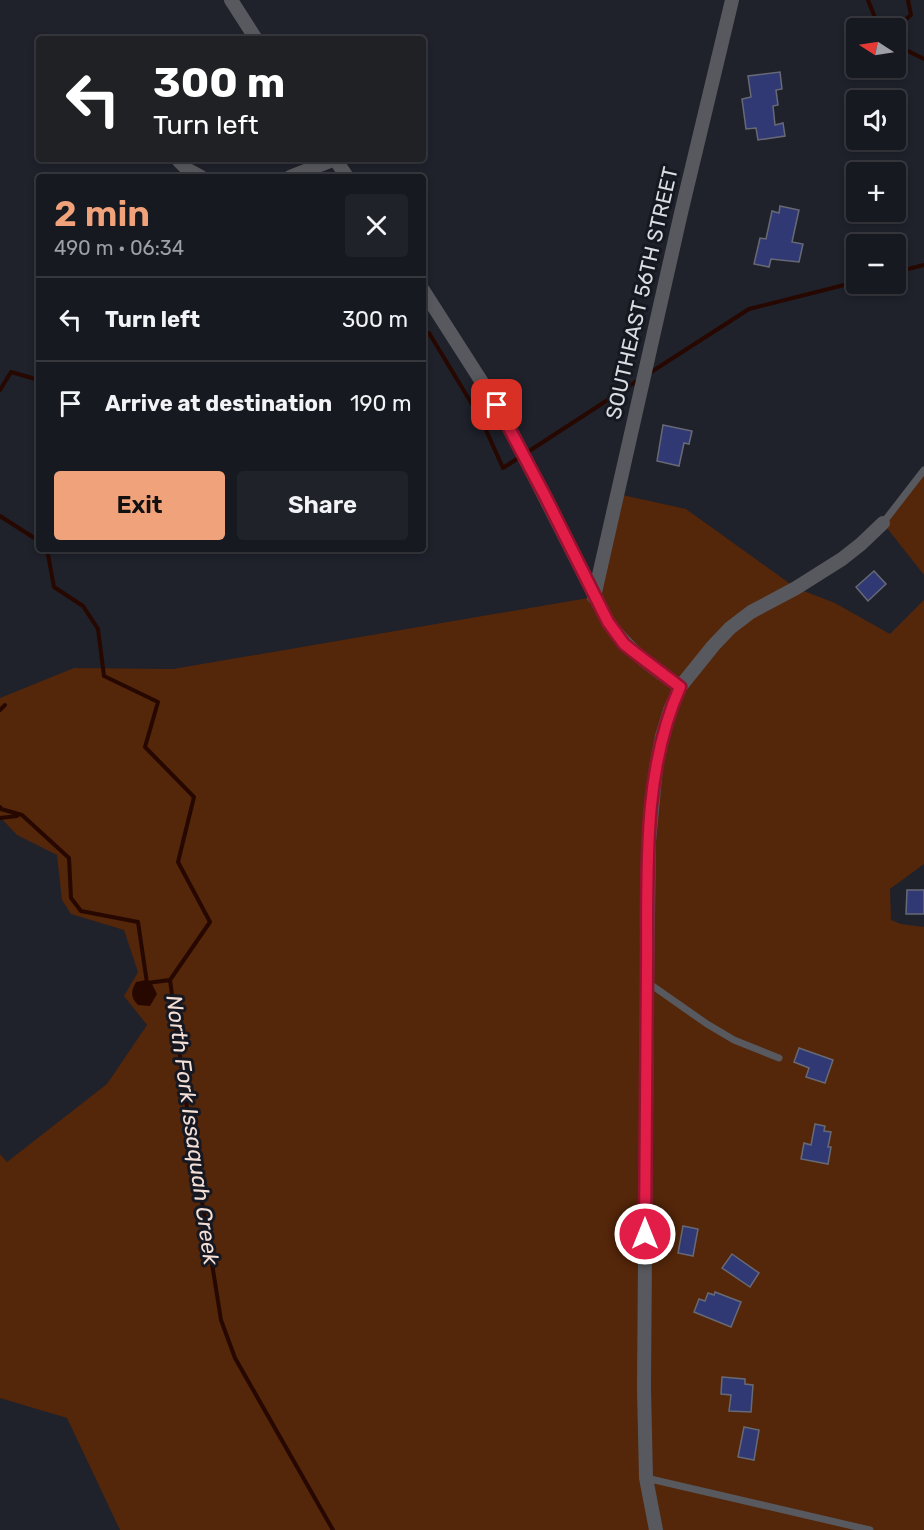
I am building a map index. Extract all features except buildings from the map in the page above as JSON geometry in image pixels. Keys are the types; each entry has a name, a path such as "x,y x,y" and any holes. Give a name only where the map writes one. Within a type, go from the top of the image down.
{"street":[{"path":"231,0 254,36"},
{"name":"SOUTHEAST 56TH STREET","path":"594,597 732,0"},
{"path":"180,162 195,174"},
{"path":"298,174 328,162"},
{"path":"426,295 503,415 608,622 624,644 643,661 680,687"},
{"path":"656,1530 646,1478 644,1376 649,842 654,777 662,736 680,687 707,652 730,628 752,612 842,559 883,523"}],"lane":[{"path":"883,523 924,470"},
{"path":"647,982 725,1035 779,1058"},
{"path":"646,1478 870,1530"}],"shaded area":[{"path":"924,470 924,575 883,523"},
{"path":"618,494 686,509 796,588 835,603 890,634 924,600 924,864 890,889 891,920 901,924 924,927 924,1530 120,1530 67,1418 0,1398 0,1154 7,1162 107,1084 147,1025 124,996 138,972 124,930 71,914 62,900 57,855 17,835 0,817 0,698 74,668 173,669 594,597"},
{"path":"146,980 151,982 157,994 150,1006 138,1005 132,991 136,982"}],"waterway":[{"path":"868,0 875,18"},
{"path":"906,19 911,15 908,0"},
{"path":"906,50 924,59"},
{"path":"906,270 924,265"},
{"path":"648,374 749,309 846,285"},
{"path":"426,336 429,333 481,419 503,468 640,379"},
{"path":"0,390 11,372 36,379"},
{"name":"North Fork Issaquah Creek","path":"0,516 36,539"},
{"name":"North Fork Issaquah Creek","path":"48,552 54,587 83,606 98,629 104,676 158,702 145,747 194,797 178,862 210,922 170,980 186,1101 221,1320 235,1358 333,1530"},
{"path":"0,710 5,705"},
{"path":"0,807 22,815 69,858 71,898 81,911 138,922 147,983 170,980"},
{"path":"0,818 17,816"}],"route":[{"path":"497,405 608,622 624,644 643,661 680,687 662,736 652,798 649,842 645,1234"}]}
